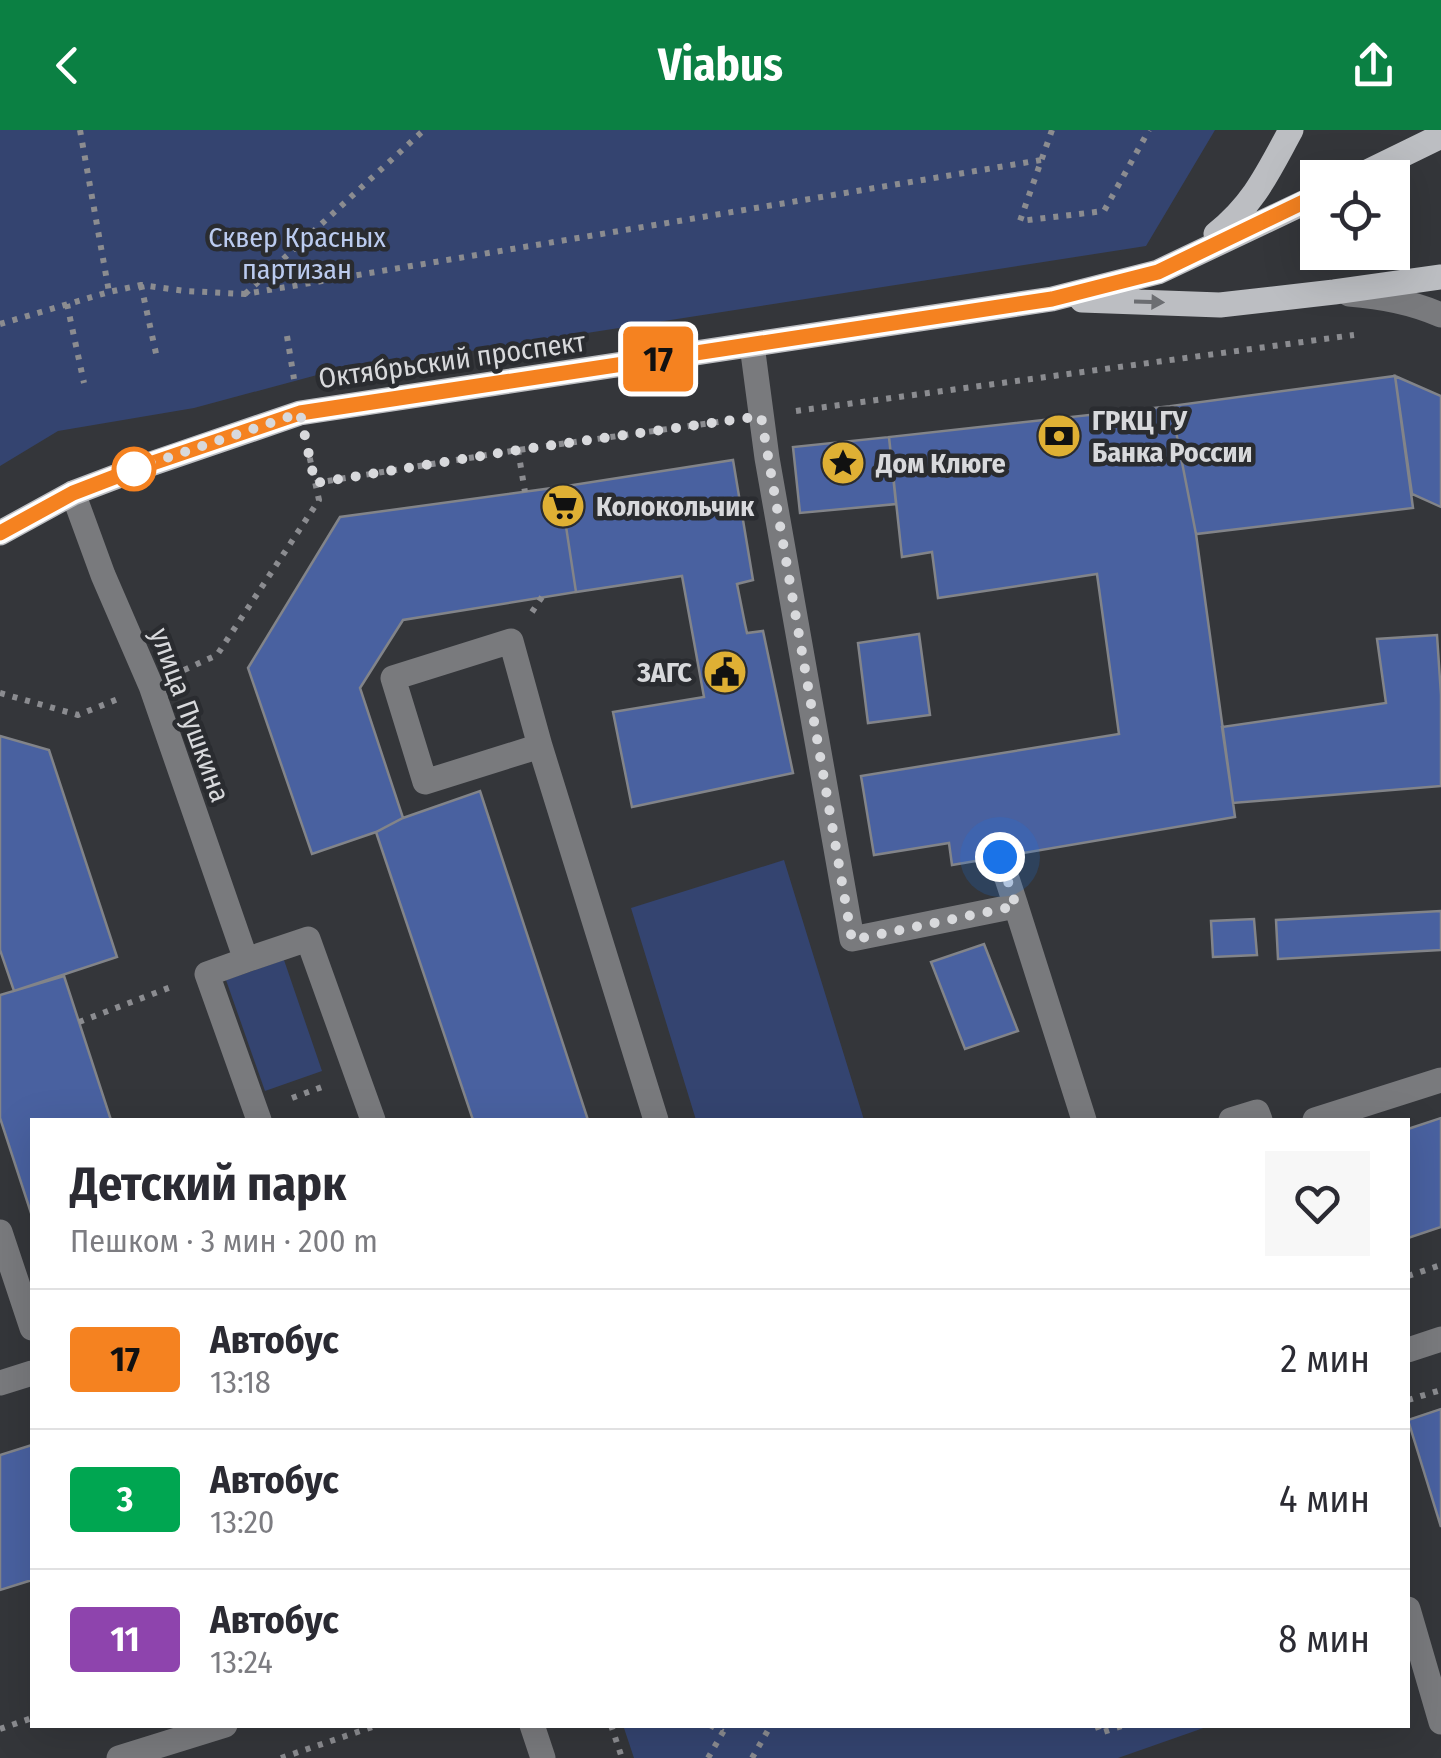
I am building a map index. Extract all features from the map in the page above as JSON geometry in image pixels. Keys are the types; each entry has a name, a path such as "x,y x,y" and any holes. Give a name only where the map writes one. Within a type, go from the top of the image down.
{"main road":[{"path":"1184,260 1234,220 1256,195 1291,130"},
{"path":"1392,160 1441,136"},
{"name":"Октябрьский проспект","path":"0,533 73,493 300,413 1052,299 1158,272 1300,205"},
{"name":"Октябрьский проспект","path":"1052,299 1220,305 1441,277"}],"street":[{"path":"1334,292 1383,297 1441,315"},
{"path":"752,345 852,940 1016,906"},
{"name":"улица Пушкина","path":"73,493 151,686 246,960"},
{"path":"540,746 425,782 392,678 511,641 655,1118"},
{"path":"1000,857 1083,1118"},
{"path":"258,1115 207,974 308,940 372,1118"},
{"path":"1321,1118 1441,1080"},
{"path":"1237,1118 1257,1112 1259,1118"},
{"path":"0,1232 30,1322"},
{"path":"1410,1349 1441,1339"},
{"path":"0,1383 30,1374"},
{"path":"1410,1616 1441,1722"},
{"path":"119,1758 215,1728"},
{"path":"533,1728 544,1758"}],"path":[{"path":"80,130 109,292"},
{"path":"245,294 424,130"},
{"path":"1052,130 1020,221 1104,211 1149,130"},
{"path":"0,324 141,286 245,294 1042,160"},
{"path":"141,286 158,358"},
{"path":"67,304 84,383"},
{"path":"315,483 518,450 1369,333"},
{"path":"0,693 78,714 217,655 319,500 287,336"},
{"path":"518,450 526,492"},
{"path":"79,1022 207,974"},
{"path":"258,1115 356,1074"},
{"path":"1410,1275 1441,1266"},
{"path":"1410,1399 1441,1390"},
{"path":"0,1729 30,1719"},
{"path":"282,1758 369,1728"},
{"path":"612,1728 622,1758"},
{"path":"752,1758 769,1728"},
{"path":"708,1758 725,1729"}],"green space":[{"name":"Сквер Красных партизан","path":"0,130 1215,130 1146,246 317,375 194,408 58,431 0,466"},
{"path":"784,860 863,1118 695,1118 631,908"},
{"path":"284,960 322,1071 265,1091 226,980"},
{"path":"624,1728 1203,1728 1118,1758 634,1758"}],"building":[{"path":"1395,376 1441,396 1441,507 1412,494"},
{"path":"1395,376 1413,508 1196,534 1171,406"},
{"path":"1171,406 1196,534 1235,817 952,865 949,843 874,855 861,776 1119,734 1097,574 938,598 932,552 902,557 889,437"},
{"path":"889,437 896,504 800,513 793,447"},
{"path":"733,460 753,580 737,584 747,633 763,631 793,773 632,807 613,712 704,697 682,576 576,592 560,487"},
{"path":"560,487 576,592 403,620 360,688 403,818 376,832 312,854 248,668 340,517"},
{"path":"919,634 930,715 868,723 858,643"},
{"path":"1437,635 1441,786 1233,803 1222,727 1386,703 1377,639"},
{"path":"0,736 49,750 117,957 14,991 0,950"},
{"path":"480,791 587,1118 472,1118 376,832 403,818"},
{"path":"1441,911 1441,950 1278,959 1276,920"},
{"path":"1254,919 1257,955 1213,957 1211,921"},
{"path":"984,944 1018,1031 965,1049 931,962"},
{"path":"64,976 110,1118 30,1118 30,1210 0,1118 0,995"},
{"path":"1441,1118 1441,1227 1410,1237 1410,1128"},
{"path":"1441,1409 1441,1527 1410,1426 1410,1419"},
{"path":"30,1446 30,1581 0,1590 0,1455"}],"bus line":[{"name":"17","path":"0,533 73,493 300,413 1052,299 1158,272 1300,204"}],"place":[{"name":"ГРКЦ ГУ Банка России","path":"1059,436"},
{"name":"Дом Клюге","path":"843,463"},
{"name":"Колокольчик","path":"563,506"},
{"name":"ЗАГС","path":"725,672"}],"route":[{"path":"134,469 300,413 315,483 761,416 852,940 1016,906 1000,857"}]}
